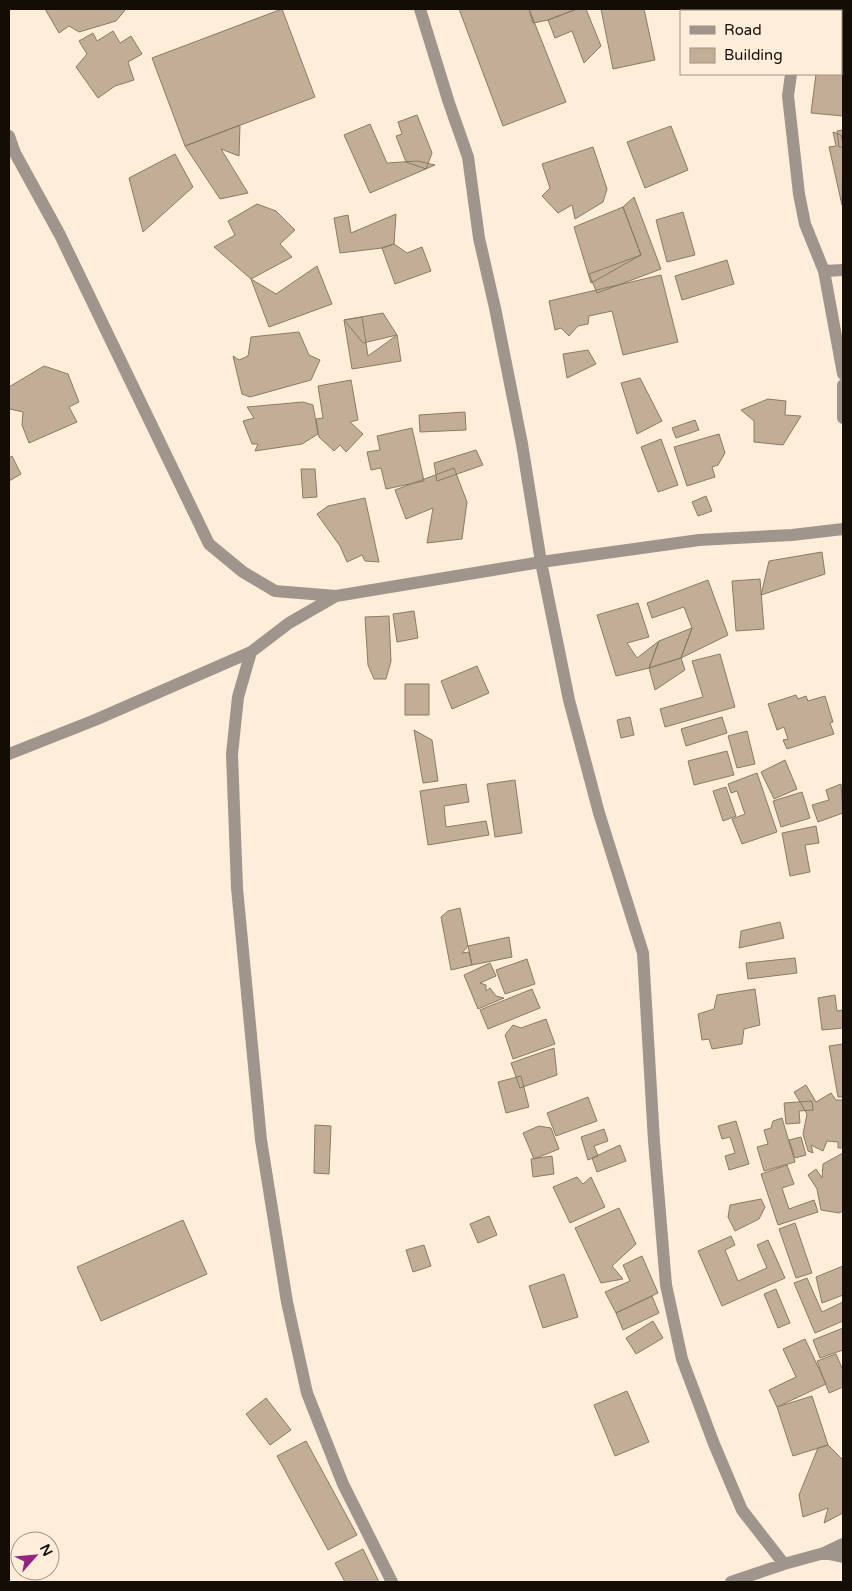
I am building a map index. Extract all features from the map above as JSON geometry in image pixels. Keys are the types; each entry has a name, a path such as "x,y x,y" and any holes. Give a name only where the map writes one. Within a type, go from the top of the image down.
{"street":[{"path":"420,9 468,157 479,238 522,444 541,562 569,700 599,813 643,952 654,1141 666,1285 682,1358 714,1444 742,1510 784,1564"},
{"path":"791,75 788,96 799,194 806,224 824,271 843,374"},
{"path":"9,136 12,153 60,235 209,544 243,572 275,591 336,596 541,562 700,540 792,535 843,529"},
{"path":"824,271 843,270"},
{"path":"843,385 843,418"},
{"path":"9,754 252,652 289,623 336,596"},
{"path":"252,652 238,696 232,754 237,888 261,1140 287,1302 307,1393 343,1484 392,1582"},
{"path":"731,1582 824,1553 843,1544"},
{"path":"824,1553 843,1557"}],"building":[{"path":"45,9 126,9 116,21 79,32 69,26 59,33"},
{"path":"282,9 315,97 185,146 152,58"},
{"path":"459,9 529,9 566,102 503,126"},
{"path":"529,9 577,9 548,20 533,23"},
{"path":"577,9 586,9 601,46 584,63 572,31 555,38 548,20"},
{"path":"601,9 644,9 655,60 613,69"},
{"path":"718,9 752,10 718,10"},
{"path":"113,31 120,43 131,36 142,54 128,62 134,80 115,86 98,98 76,67 87,54 79,41 93,33 97,41"},
{"path":"843,59 843,116 811,113 816,75 842,75"},
{"path":"417,115 432,153 426,169 406,162 396,136 402,134 398,122"},
{"path":"370,124 387,163 417,161 435,165 370,193 344,135"},
{"path":"240,125 239,156 221,149 248,193 220,199 185,146"},
{"path":"671,126 688,170 645,188 627,142"},
{"path":"843,130 843,147 839,147 837,131"},
{"path":"833,132 841,135 843,143 842,205 829,147 836,146"},
{"path":"593,147 607,189 603,202 575,219 572,205 558,213 542,196 550,188 542,164"},
{"path":"175,154 193,187 143,232 129,178"},
{"path":"634,197 661,269 597,293 589,274 641,255 623,207"},
{"path":"257,204 276,211 295,230 280,244 292,257 251,279 214,247 235,235 228,221"},
{"path":"623,207 641,255 591,283 574,227"},
{"path":"683,212 695,255 667,262 656,220"},
{"path":"396,214 394,244 382,248 340,253 334,218 348,215 351,233"},
{"path":"394,244 407,253 422,247 431,271 395,284 382,248"},
{"path":"727,260 734,284 682,300 675,276"},
{"path":"317,266 332,304 269,327 251,279 276,294"},
{"path":"661,275 678,342 623,355 612,311 589,316 588,324 578,326 569,336 561,328 555,330 549,301"},
{"path":"383,313 397,335 363,343 344,320"},
{"path":"362,317 368,356 397,335 401,361 352,369 344,320"},
{"path":"299,332 309,355 320,360 311,380 250,397 242,394 233,356 239,360 248,356 251,337"},
{"path":"588,350 596,364 567,378 563,354"},
{"path":"44,366 68,374 79,402 69,407 77,422 29,443 22,425 23,412 10,409 9,387"},
{"path":"640,378 662,421 637,434 621,383"},
{"path":"351,380 358,420 350,422 363,434 346,452 340,445 334,451 319,437 316,419 323,418 318,386"},
{"path":"768,399 786,401 785,415 801,416 783,445 754,442 754,421 741,410"},
{"path":"303,402 313,405 318,434 302,444 255,451 258,444 252,444 243,421 254,418 247,407"},
{"path":"465,412 466,430 420,432 419,415"},
{"path":"695,420 699,430 676,438 672,428"},
{"path":"412,428 424,481 386,489 381,468 371,470 367,452 380,450 377,436"},
{"path":"719,434 725,453 718,465 712,467 715,477 687,486 674,447"},
{"path":"661,439 678,485 658,492 641,447"},
{"path":"476,450 483,465 437,481 434,463"},
{"path":"12,456 21,474 9,481 9,458"},
{"path":"454,468 467,502 462,539 427,543 433,508 406,519 395,490"},
{"path":"301,469 315,469 317,497 303,498"},
{"path":"706,496 712,511 698,516 692,502"},
{"path":"365,498 379,562 365,561 362,555 347,562 340,546 317,514 328,506"},
{"path":"822,552 825,574 761,595 769,561"},
{"path":"760,579 764,629 736,631 732,581"},
{"path":"708,580 728,635 681,658 692,628 684,607 652,618 647,603"},
{"path":"638,603 649,637 627,643 637,658 659,641 649,668 616,676 597,615"},
{"path":"414,611 418,638 397,642 393,614"},
{"path":"389,616 391,661 386,679 374,679 368,665 365,617"},
{"path":"692,628 681,658 649,668 659,641"},
{"path":"720,654 735,707 665,727 660,709 703,697 692,661"},
{"path":"681,658 685,670 655,690 649,668"},
{"path":"477,666 489,693 452,709 441,681"},
{"path":"405,684 429,684 429,715 405,715"},
{"path":"796,695 798,699 806,696 808,701 825,696 833,722 830,723 834,734 787,749 783,740 788,739 784,727 777,730 768,704"},
{"path":"630,717 634,735 621,738 617,720"},
{"path":"722,717 727,733 686,746 681,729"},
{"path":"414,730 432,740 438,781 423,783"},
{"path":"747,731 755,764 737,768 728,736"},
{"path":"727,751 734,775 694,785 688,761"},
{"path":"785,760 797,789 774,799 761,772"},
{"path":"757,773 777,832 742,844 732,819 745,814 737,791 731,793 728,784"},
{"path":"515,780 522,833 495,837 487,784"},
{"path":"466,784 469,802 444,806 446,827 486,821 489,835 428,845 420,791"},
{"path":"841,784 843,813 818,822 812,805 829,800 826,790"},
{"path":"726,787 736,816 723,821 713,791"},
{"path":"802,792 810,818 781,827 773,801"},
{"path":"816,826 819,843 805,845 810,872 790,876 782,833"},
{"path":"460,908 468,946 462,953 469,952 472,965 451,970 441,917 448,911"},
{"path":"780,922 784,938 739,948 741,931"},
{"path":"509,937 512,957 472,965 468,946"},
{"path":"795,958 797,973 748,979 746,963"},
{"path":"527,959 535,984 505,994 496,970"},
{"path":"490,963 496,976 480,983 486,985 486,991 490,988 496,996 504,998 478,1009 464,975"},
{"path":"532,989 540,1008 488,1029 480,1010"},
{"path":"755,989 760,1025 744,1029 742,1044 712,1049 709,1039 702,1040 698,1014 714,1009 717,995"},
{"path":"835,995 837,1011 843,1010 843,1028 822,1030 818,998"},
{"path":"546,1019 555,1044 513,1059 505,1035 513,1025 521,1028"},
{"path":"843,1044 843,1097 838,1097 829,1046"},
{"path":"554,1048 557,1075 520,1088 511,1063"},
{"path":"521,1076 529,1107 506,1113 498,1082"},
{"path":"806,1085 816,1102 831,1093 836,1100 843,1100 843,1148 838,1148 838,1142 827,1141 823,1151 811,1145 813,1153 808,1151 803,1134 807,1114 794,1092"},
{"path":"588,1097 597,1121 556,1136 547,1113"},
{"path":"812,1101 813,1110 799,1111 800,1123 786,1124 784,1103"},
{"path":"782,1118 795,1162 764,1171 757,1147 768,1144 764,1130 771,1128 773,1121"},
{"path":"736,1121 749,1164 729,1170 725,1156 735,1153 730,1137 722,1139 718,1126"},
{"path":"315,1125 331,1126 329,1174 314,1173"},
{"path":"539,1126 551,1128 559,1149 534,1159 523,1133"},
{"path":"604,1129 608,1141 594,1146 598,1156 588,1160 581,1137"},
{"path":"801,1137 806,1155 795,1158 789,1140"},
{"path":"620,1145 626,1161 597,1172 592,1158"},
{"path":"843,1153 843,1211 839,1213 821,1210 817,1189 808,1175 816,1169 822,1178 823,1164"},
{"path":"552,1156 554,1174 533,1177 531,1159"},
{"path":"787,1165 794,1184 782,1188 789,1209 814,1200 818,1212 778,1225 761,1174"},
{"path":"577,1177 583,1184 591,1177 605,1207 570,1223 553,1187"},
{"path":"761,1199 765,1207 759,1219 735,1231 728,1217 730,1205"},
{"path":"619,1208 636,1244 612,1266 623,1279 601,1283 575,1228"},
{"path":"489,1216 497,1235 478,1243 470,1224"},
{"path":"183,1220 207,1274 101,1321 77,1267"},
{"path":"795,1223 812,1273 796,1278 779,1229"},
{"path":"731,1236 735,1245 725,1250 738,1281 767,1268 757,1245 768,1240 785,1278 722,1306 698,1251"},
{"path":"424,1245 431,1266 413,1272 406,1250"},
{"path":"642,1256 658,1293 616,1313 605,1292 630,1281 623,1265"},
{"path":"843,1266 843,1295 822,1303 816,1277"},
{"path":"564,1274 578,1317 543,1328 529,1286"},
{"path":"807,1278 822,1312 843,1302 843,1321 815,1333 794,1283"},
{"path":"776,1289 790,1323 778,1328 764,1294"},
{"path":"652,1296 659,1313 623,1330 616,1313"},
{"path":"653,1321 663,1338 636,1354 626,1338"},
{"path":"843,1328 843,1350 820,1358 813,1340"},
{"path":"805,1339 826,1384 777,1407 769,1390 796,1377 783,1349"},
{"path":"836,1354 843,1368 843,1387 829,1393 817,1361"},
{"path":"627,1391 649,1442 615,1456 594,1405"},
{"path":"812,1396 828,1445 793,1456 777,1407"},
{"path":"266,1398 291,1430 270,1445 246,1414"},
{"path":"306,1441 357,1535 328,1550 277,1456"},
{"path":"828,1445 843,1460 843,1513 824,1523 828,1508 803,1517 799,1495 818,1448"},
{"path":"363,1549 379,1582 345,1582 335,1563"}]}
